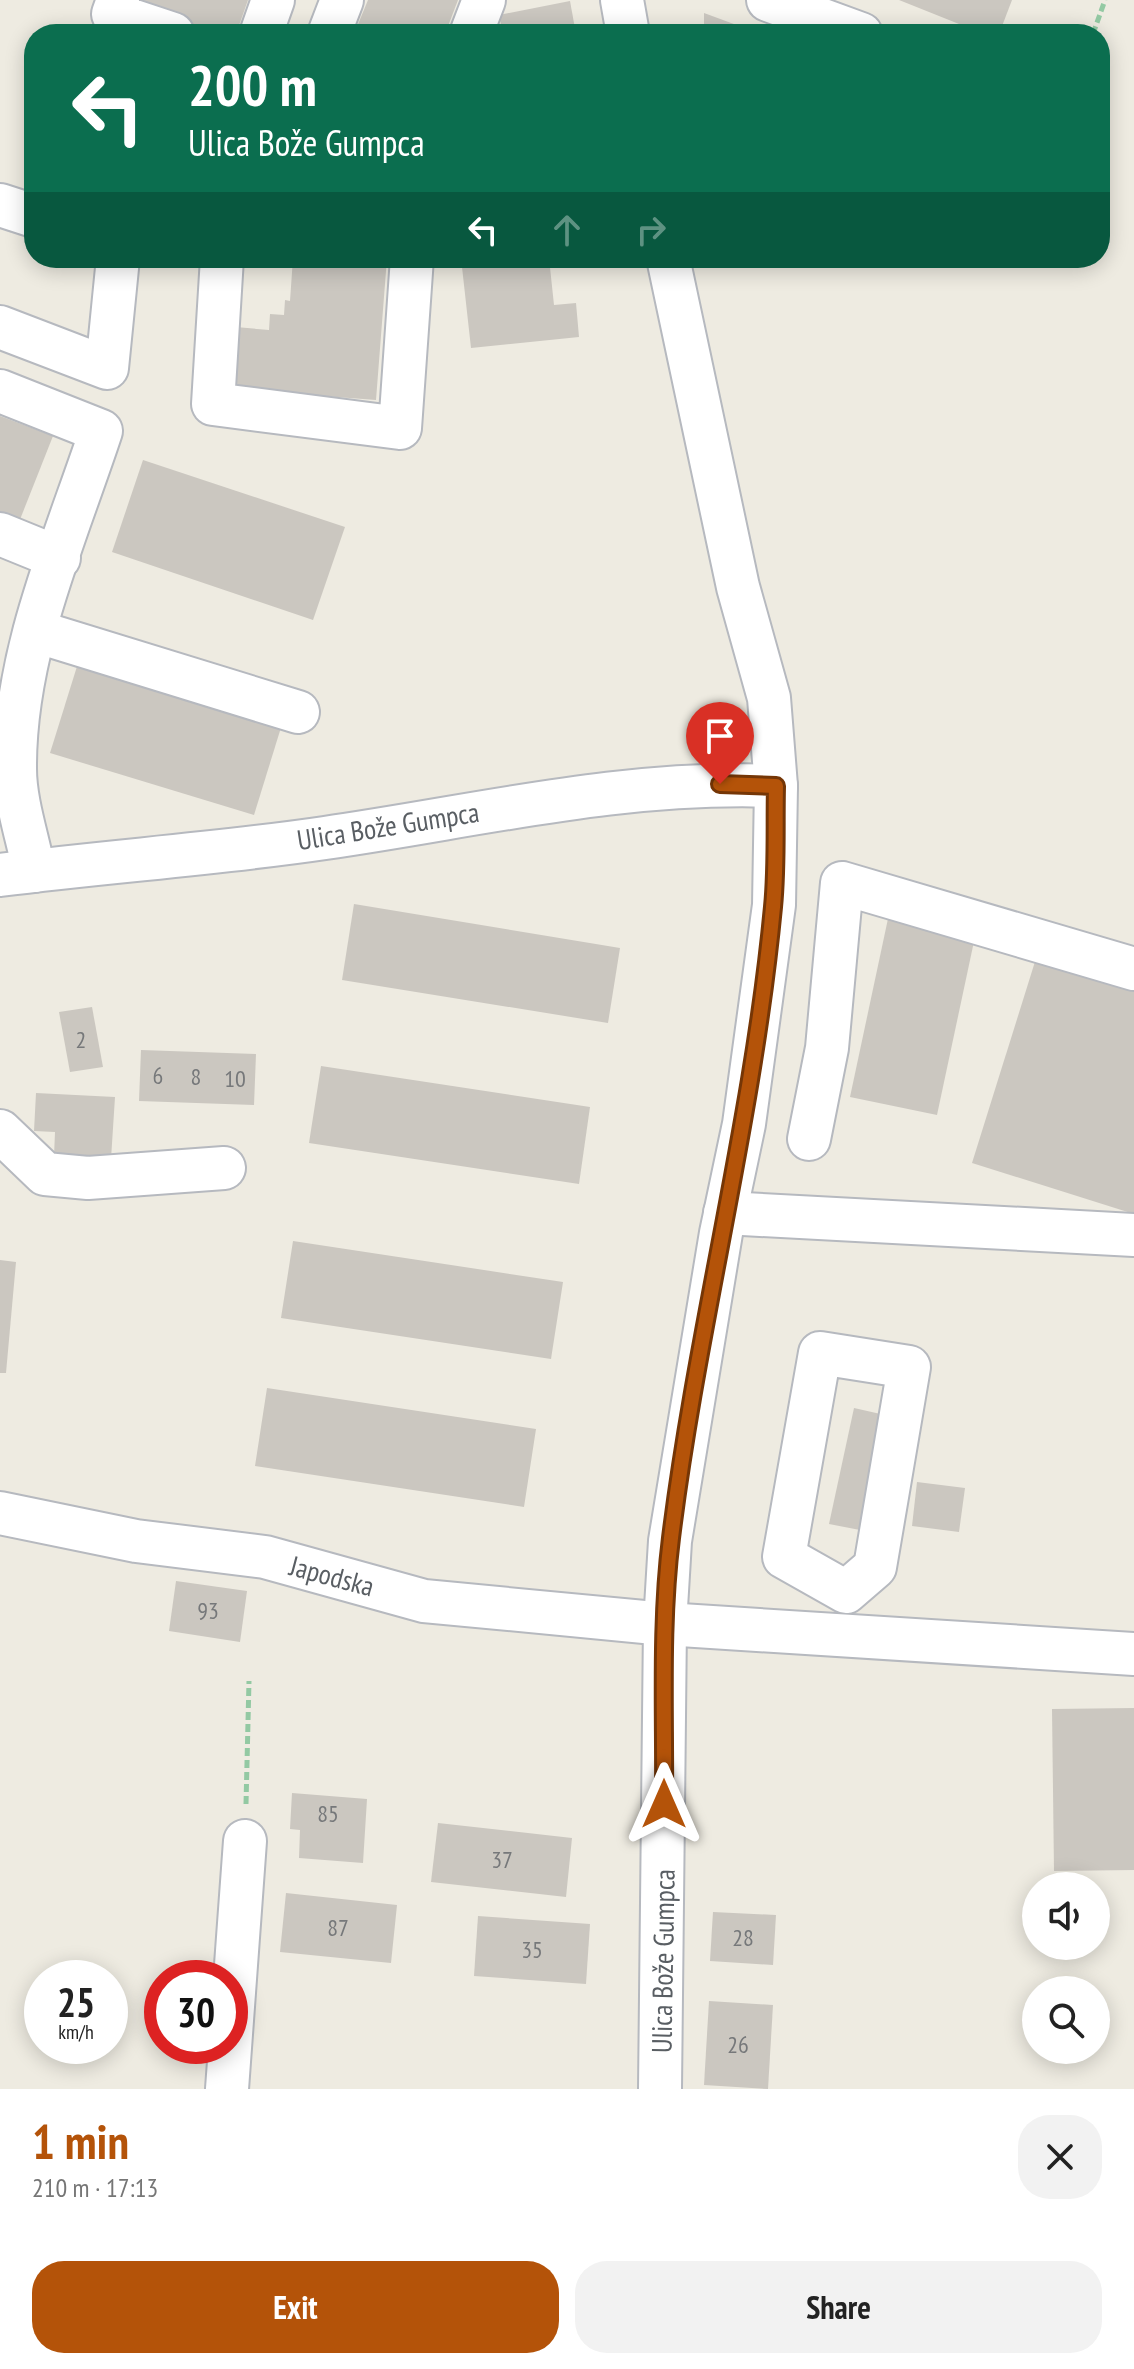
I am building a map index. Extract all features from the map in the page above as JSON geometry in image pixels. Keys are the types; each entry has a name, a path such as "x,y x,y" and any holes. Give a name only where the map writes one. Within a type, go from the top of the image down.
{"street":[{"path":"118,0 113,14 143,24"},
{"path":"265,24 273,0"},
{"path":"333,24 342,0"},
{"path":"475,24 484,0"},
{"path":"622,0 626,24"},
{"path":"768,0 834,24"},
{"path":"0,205 24,213"},
{"path":"0,327 107,368 117,268"},
{"path":"221,268 213,404 400,428 411,268"},
{"name":"Ulica Bože Gumpca","path":"660,2089 665,1624 670,1541 725,1213 744,1124 774,905 776,786 769,698 738,587 670,268"},
{"path":"0,391 101,431 35,631 17,706 17,873"},
{"path":"0,534 59,558"},
{"path":"35,631 298,712"},
{"name":"Ulica Bože Gumpca","path":"17,873 325,838 634,788 720,784 776,786"},
{"path":"809,1139 827,1048 842,883 1134,969"},
{"path":"0,1131 45,1174 88,1178 224,1168"},
{"path":"725,1213 1134,1235"},
{"path":"846,1592 784,1557 820,1353 909,1367 875,1567 846,1592 846,1634"},
{"name":"Japodska","path":"0,1513 136,1541 265,1557 424,1601 665,1624 1134,1654"},
{"path":"227,2089 245,1841"}],"path":[{"path":"1097,24 1105,0"},
{"path":"245,1841 249,1681"}],"building":[{"path":"144,0 248,0 240,24 192,24 142,5"},
{"path":"368,0 458,0 449,24 358,24"},
{"path":"899,0 1012,0 1003,24 959,24"},
{"path":"570,1 574,24 501,24 499,15"},
{"path":"704,13 734,24 704,24"},
{"path":"292,268 386,268 376,400 219,388 224,326 269,330 270,314 284,315 285,300 290,301"},
{"path":"462,268 550,268 554,305 576,303 579,337 471,348"},
{"path":"0,416 53,436 19,522 0,515"},
{"path":"143,460 345,527 313,620 112,552"},
{"path":"79,660 283,721 254,815 50,753"},
{"path":"354,904 620,948 608,1023 342,980"},
{"path":"889,914 976,932 937,1115 850,1097"},
{"path":"1038,952 1134,981 1134,1214 972,1163"},
{"path":"92,1007 103,1067 70,1072 59,1012"},
{"path":"141,1050 256,1054 254,1105 139,1101"},
{"path":"321,1066 590,1107 579,1184 309,1143"},
{"path":"36,1093 115,1097 111,1159 54,1156 55,1132 34,1131"},
{"path":"293,1241 563,1282 551,1359 281,1318"},
{"path":"0,1260 16,1262 6,1373 0,1373"},
{"path":"267,1388 536,1429 524,1507 255,1466"},
{"path":"854,1408 885,1415 860,1530 829,1524"},
{"path":"917,1482 965,1488 959,1532 912,1526"},
{"path":"176,1581 247,1591 240,1642 169,1631"},
{"path":"1134,1708 1134,1870 1054,1871 1052,1709"},
{"path":"292,1793 367,1799 363,1863 299,1858 300,1830 290,1829"},
{"path":"438,1823 572,1838 566,1897 431,1882"},
{"path":"286,1893 397,1905 391,1963 280,1952"},
{"path":"713,1912 776,1915 773,1965 710,1961"},
{"path":"478,1916 590,1924 586,1984 474,1976"},
{"path":"709,2001 773,2005 768,2089 704,2085"}],"route":[{"path":"664,1804 665,1624 670,1541 721,1233 744,1124 774,905 776,786 720,784"}]}
